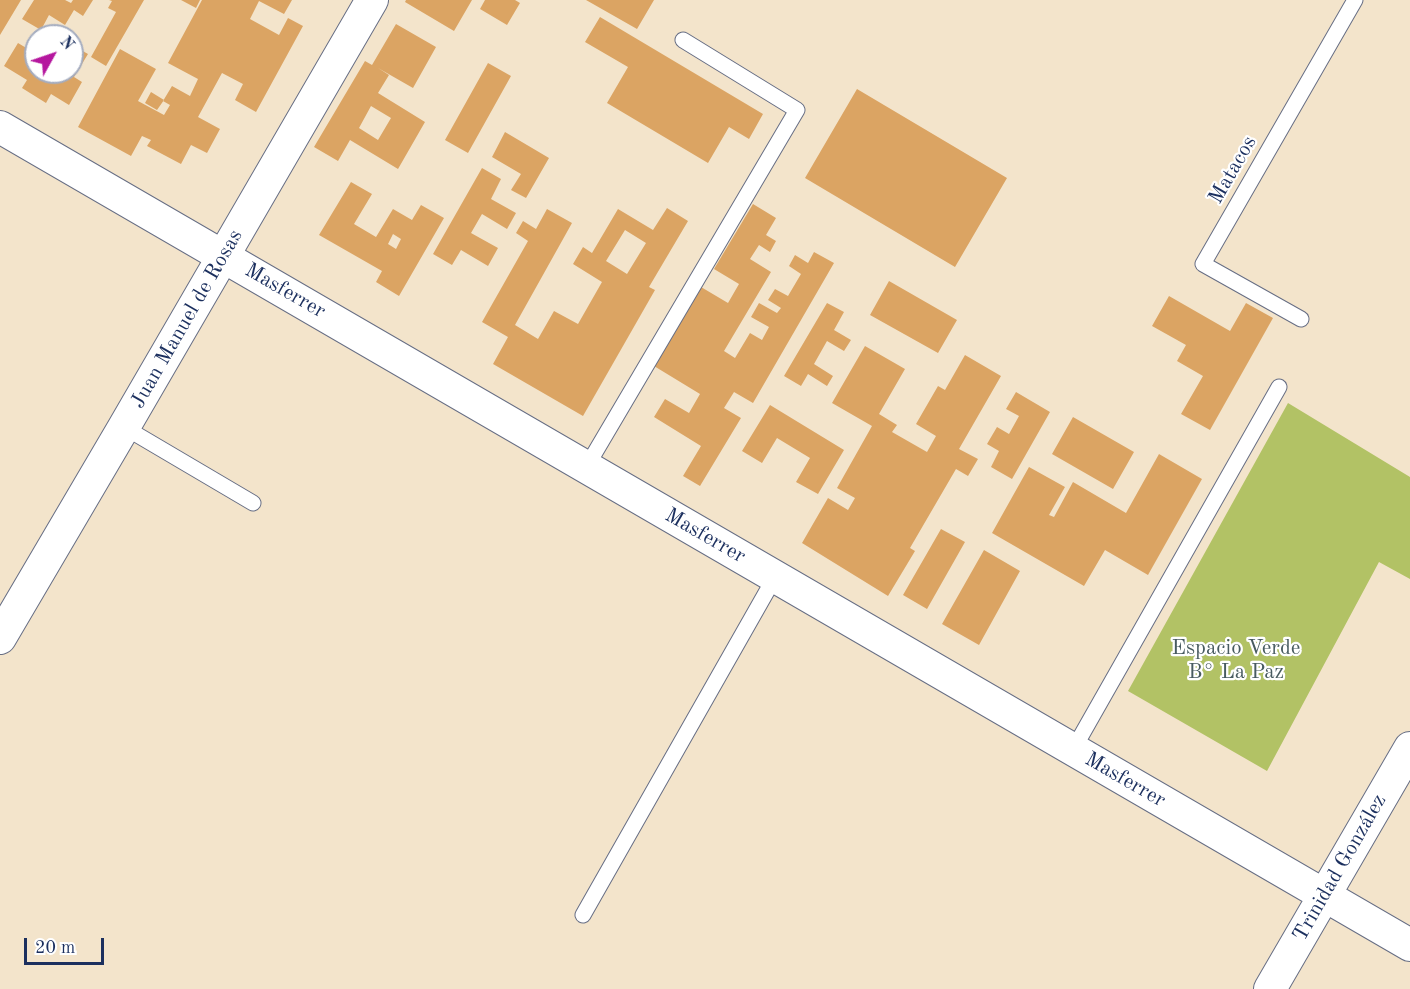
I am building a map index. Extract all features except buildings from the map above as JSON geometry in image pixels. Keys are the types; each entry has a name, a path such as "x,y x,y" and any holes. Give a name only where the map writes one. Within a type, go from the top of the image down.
{"street":[{"name":"Juan Manuel de Rosas","path":"0,638 372,0"},
{"name":"Masferrer","path":"0,126 1410,945"},
{"name":"Trinidad González","path":"1270,989 1410,748"}],"lane":[{"name":"Matacos","path":"1300,319 1203,264 1355,0"},
{"path":"587,466 797,110 683,40"},
{"path":"1073,750 1280,387"},
{"path":"124,427 253,502"},
{"path":"584,915 775,577"}],"green space":[{"name":"Espacio Verde B° La Paz","path":"1288,403 1410,477 1410,579 1379,562 1267,771 1128,691"}]}
